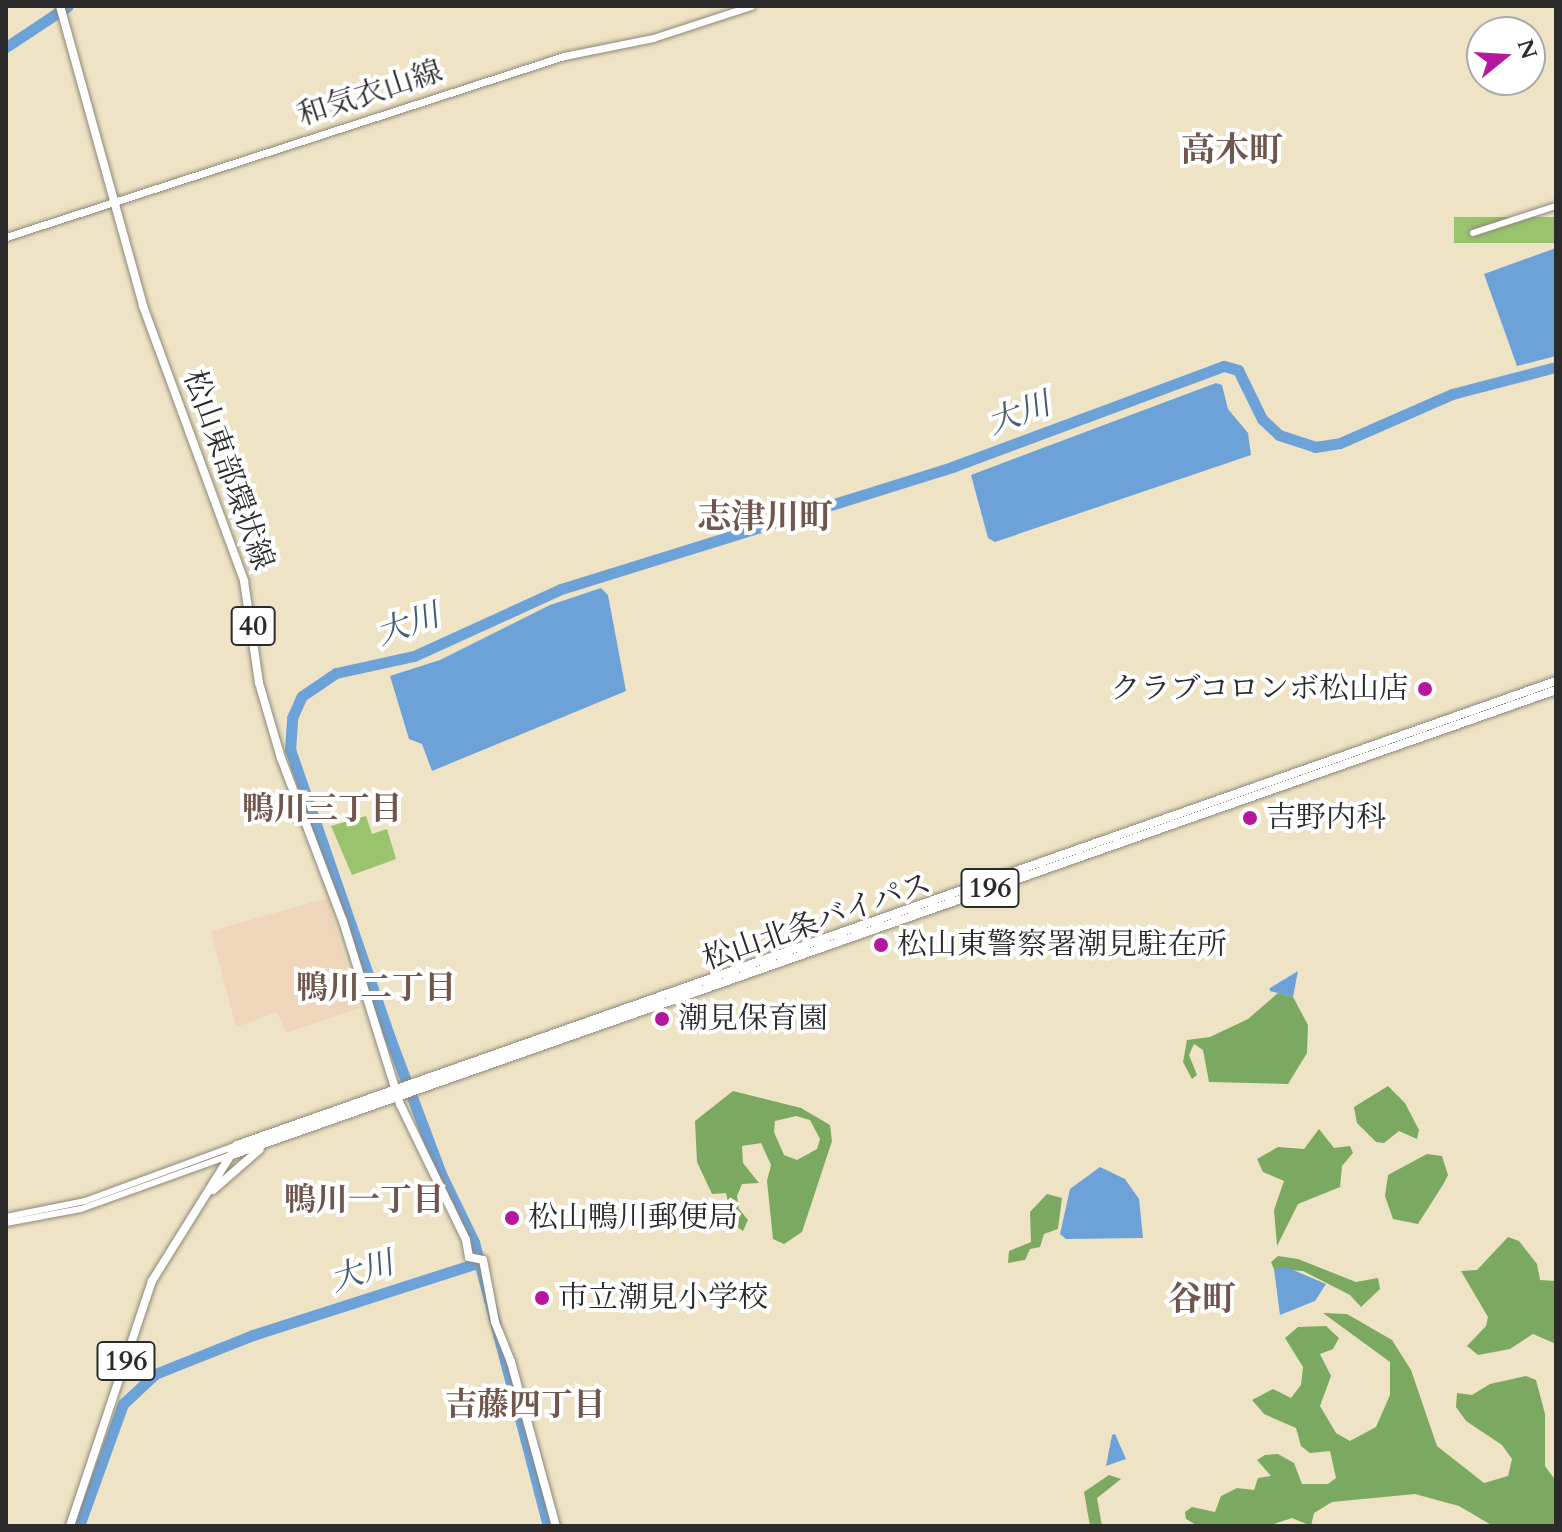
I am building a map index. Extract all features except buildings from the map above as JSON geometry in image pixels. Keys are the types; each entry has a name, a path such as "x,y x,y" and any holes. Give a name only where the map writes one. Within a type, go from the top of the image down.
{"main road":[{"name":"松山東部環状線","path":"60,6 112,201 158,352 244,581 258,679 276,742 343,921 397,1097 475,1258 556,1526"},
{"name":"和気衣山線","path":"6,237 564,56 653,38 751,6"},
{"name":"松山北条バイパス","path":"237,1145 394,1086 1556,681"},
{"name":"松山北条バイパス","path":"231,1155 1556,690"},
{"name":"196","path":"199,1204 267,1144"},
{"name":"196","path":"70,1526 152,1281 237,1145"}],"street":[{"path":"1473,233 1556,206"},
{"path":"6,1217 85,1201 237,1145"},
{"path":"6,1223 81,1209 231,1155"},
{"path":"198,1167 210,1171 214,1182"}],"shaded area":[{"path":"327,898 359,1008 286,1033 277,1012 236,1027 211,931"}],"green space":[{"path":"1454,217 1556,217 1556,243 1454,243"},
{"path":"366,816 372,834 387,829 396,859 352,875 331,826"},
{"path":"1278,993 1293,997 1308,1025 1307,1053 1288,1084 1209,1082 1203,1050 1194,1044 1189,1055 1197,1075 1192,1079 1183,1062 1187,1040 1210,1037 1248,1019"},
{"path":"1388,1086 1405,1103 1419,1130 1417,1139 1399,1131 1384,1143 1376,1142 1357,1123 1354,1107"},
{"path":"733,1091 801,1108 830,1125 832,1141 802,1232 784,1244 773,1239 767,1181 771,1165 761,1143 742,1146 743,1163 759,1183 742,1184 737,1196 739,1209 748,1220 743,1231 733,1224 726,1193 712,1194 697,1162 695,1121","holes":["796,1116 810,1120 820,1139 817,1149 797,1160 784,1155 774,1132 775,1121"]},
{"path":"1319,1129 1334,1148 1350,1146 1353,1153 1342,1166 1340,1187 1298,1204 1277,1246 1274,1210 1284,1181 1263,1172 1257,1159 1278,1147 1304,1149"},
{"path":"1427,1154 1442,1156 1448,1175 1444,1183 1418,1224 1393,1219 1385,1196 1388,1175"},
{"path":"1047,1194 1062,1198 1058,1229 1044,1234 1040,1247 1030,1249 1025,1260 1008,1263 1009,1251 1031,1242 1030,1212"},
{"path":"1508,1237 1519,1241 1537,1264 1540,1280 1556,1281 1556,1344 1533,1334 1510,1349 1478,1355 1467,1346 1486,1326 1488,1317 1461,1271 1477,1270"},
{"path":"1278,1256 1298,1259 1356,1282 1378,1278 1380,1289 1361,1307 1350,1295 1303,1271 1274,1269 1271,1262"},
{"path":"1323,1313 1347,1314 1392,1340 1411,1370 1437,1446 1484,1483 1508,1476 1512,1459 1502,1445 1466,1421 1456,1407 1457,1393 1472,1395 1490,1384 1526,1376 1536,1380 1545,1414 1545,1466 1556,1481 1556,1526 1493,1526 1459,1506 1415,1494 1332,1502 1314,1513 1311,1526 1292,1518 1268,1526 1198,1526 1186,1519 1185,1512 1192,1507 1215,1512 1221,1496 1237,1488 1254,1490 1258,1478 1271,1476 1257,1460 1265,1455 1278,1454 1294,1463 1302,1484 1328,1484 1336,1478 1330,1451 1310,1453 1301,1446 1296,1428 1264,1414 1252,1400 1273,1389 1291,1398 1301,1385 1303,1367 1285,1338 1298,1327 1326,1326 1339,1338 1333,1349 1320,1354 1331,1376 1320,1406 1336,1433 1350,1441 1376,1427 1390,1395 1390,1362"},
{"path":"1109,1475 1121,1479 1097,1498 1102,1526 1090,1526 1084,1492"}],"water":[{"path":"1556,248 1556,356 1517,366 1484,274"},
{"path":"1216,383 1222,385 1228,409 1248,433 1251,455 995,542 988,538 971,475"},
{"path":"601,588 608,595 626,691 432,771 422,744 409,739 390,676 440,660 550,605"},
{"path":"1298,971 1293,997 1270,991 1270,988"},
{"path":"1100,1167 1125,1179 1139,1199 1143,1238 1066,1239 1060,1234 1070,1189"},
{"path":"1286,1267 1326,1284 1315,1301 1280,1315 1274,1269"},
{"path":"1115,1434 1126,1459 1106,1466 1112,1435"}],"waterway":[{"path":"6,47 68,6"},
{"name":"大川","path":"548,1526 474,1242 441,1174 390,1038 290,750 292,718 302,696 336,673 414,656 561,589 952,467 1224,366 1238,370 1262,419 1279,435 1315,447 1340,443 1452,394 1556,367"},
{"name":"大川","path":"79,1526 123,1404 155,1374 253,1335 477,1263"}],"place":[{"name":"クラブコロンボ松山店","path":"1425,689"},
{"name":"吉野内科","path":"1250,818"},
{"name":"松山東警察署潮見駐在所","path":"881,945"},
{"name":"潮見保育園","path":"662,1019"},
{"name":"松山鴨川郵便局","path":"512,1218"},
{"name":"市立潮見小学校","path":"542,1298"}],"district":[{"name":"高木町","path":"1232,151"},
{"name":"志津川町","path":"765,518"},
{"name":"鴨川三丁目","path":"322,809"},
{"name":"鴨川二丁目","path":"376,988"},
{"name":"鴨川一丁目","path":"364,1200"},
{"name":"谷町","path":"1202,1300"},
{"name":"吉藤四丁目","path":"525,1405"}]}
